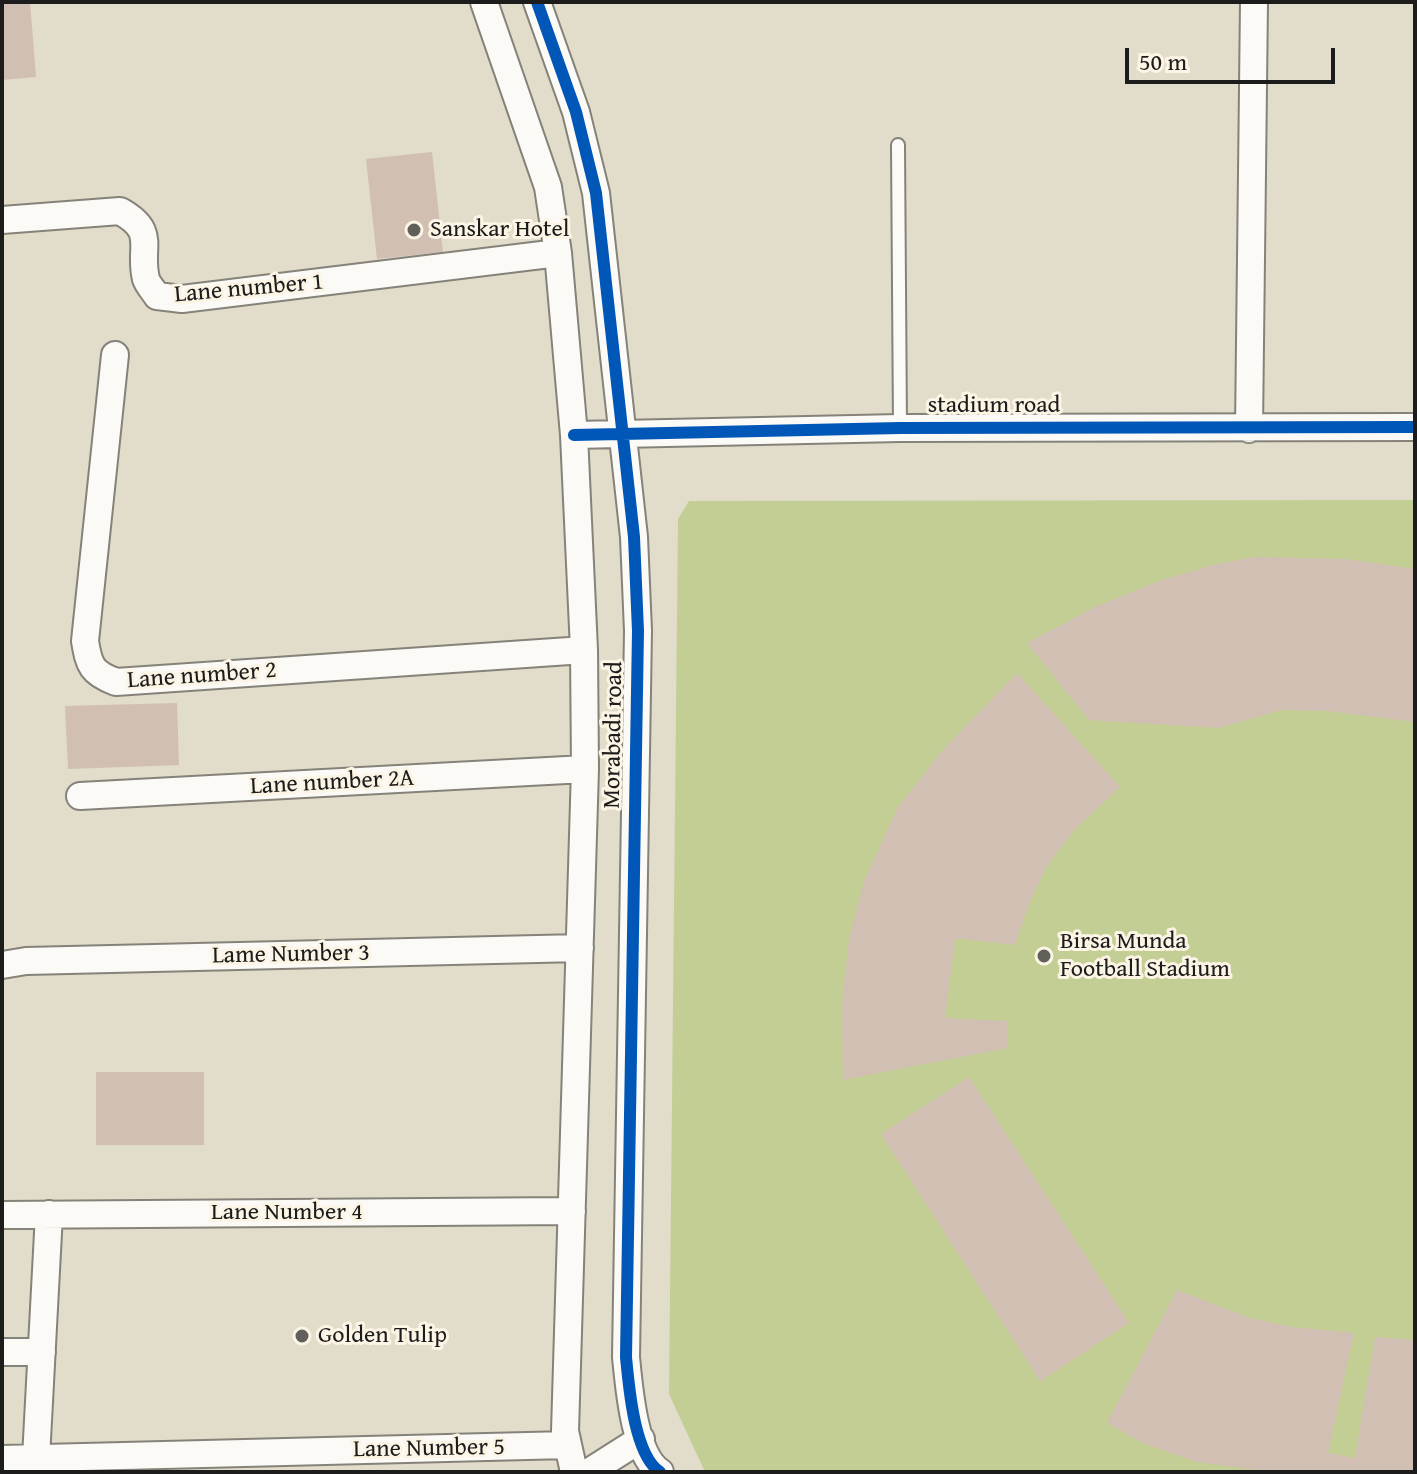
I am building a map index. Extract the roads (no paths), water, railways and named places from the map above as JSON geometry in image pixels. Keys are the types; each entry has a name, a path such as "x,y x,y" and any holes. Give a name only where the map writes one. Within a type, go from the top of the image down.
{"street":[{"name":"Morabadi road","path":"484,2 548,187 558,253 574,435 584,650 585,769 565,1431 574,1472"},
{"name":"Morabadi road","path":"537,2 576,112 596,193 634,537 638,631 626,1357 631,1417 653,1467 660,1472"},
{"path":"1249,429 1254,2"},
{"name":"Lane number 1","path":"2,220 120,211 136,220 145,235 147,281 157,296 182,299 558,253"},
{"name":"Lane number 2","path":"115,355 85,641 88,661 98,676 116,682 584,650"},
{"name":"stadium road","path":"574,435 900,428 1415,427"},
{"name":"Lane number 2A","path":"80,796 585,769"},
{"name":"Lame Number 3","path":"2,965 26,961 580,948"},
{"name":"Lane Number 4","path":"2,1215 572,1211"},
{"path":"36,1458 49,1214"},
{"path":"2,1352 42,1352"},
{"path":"589,1472 641,1439"},
{"name":"Lane Number 5","path":"2,1459 568,1445"}],"lane":[{"path":"898,145 900,428"}],"place":[{"name":"Sanskar Hotel","path":"414,230"},
{"name":"Birsa Munda Football Stadium","path":"1044,956"},
{"name":"Golden Tulip","path":"302,1336"}]}
